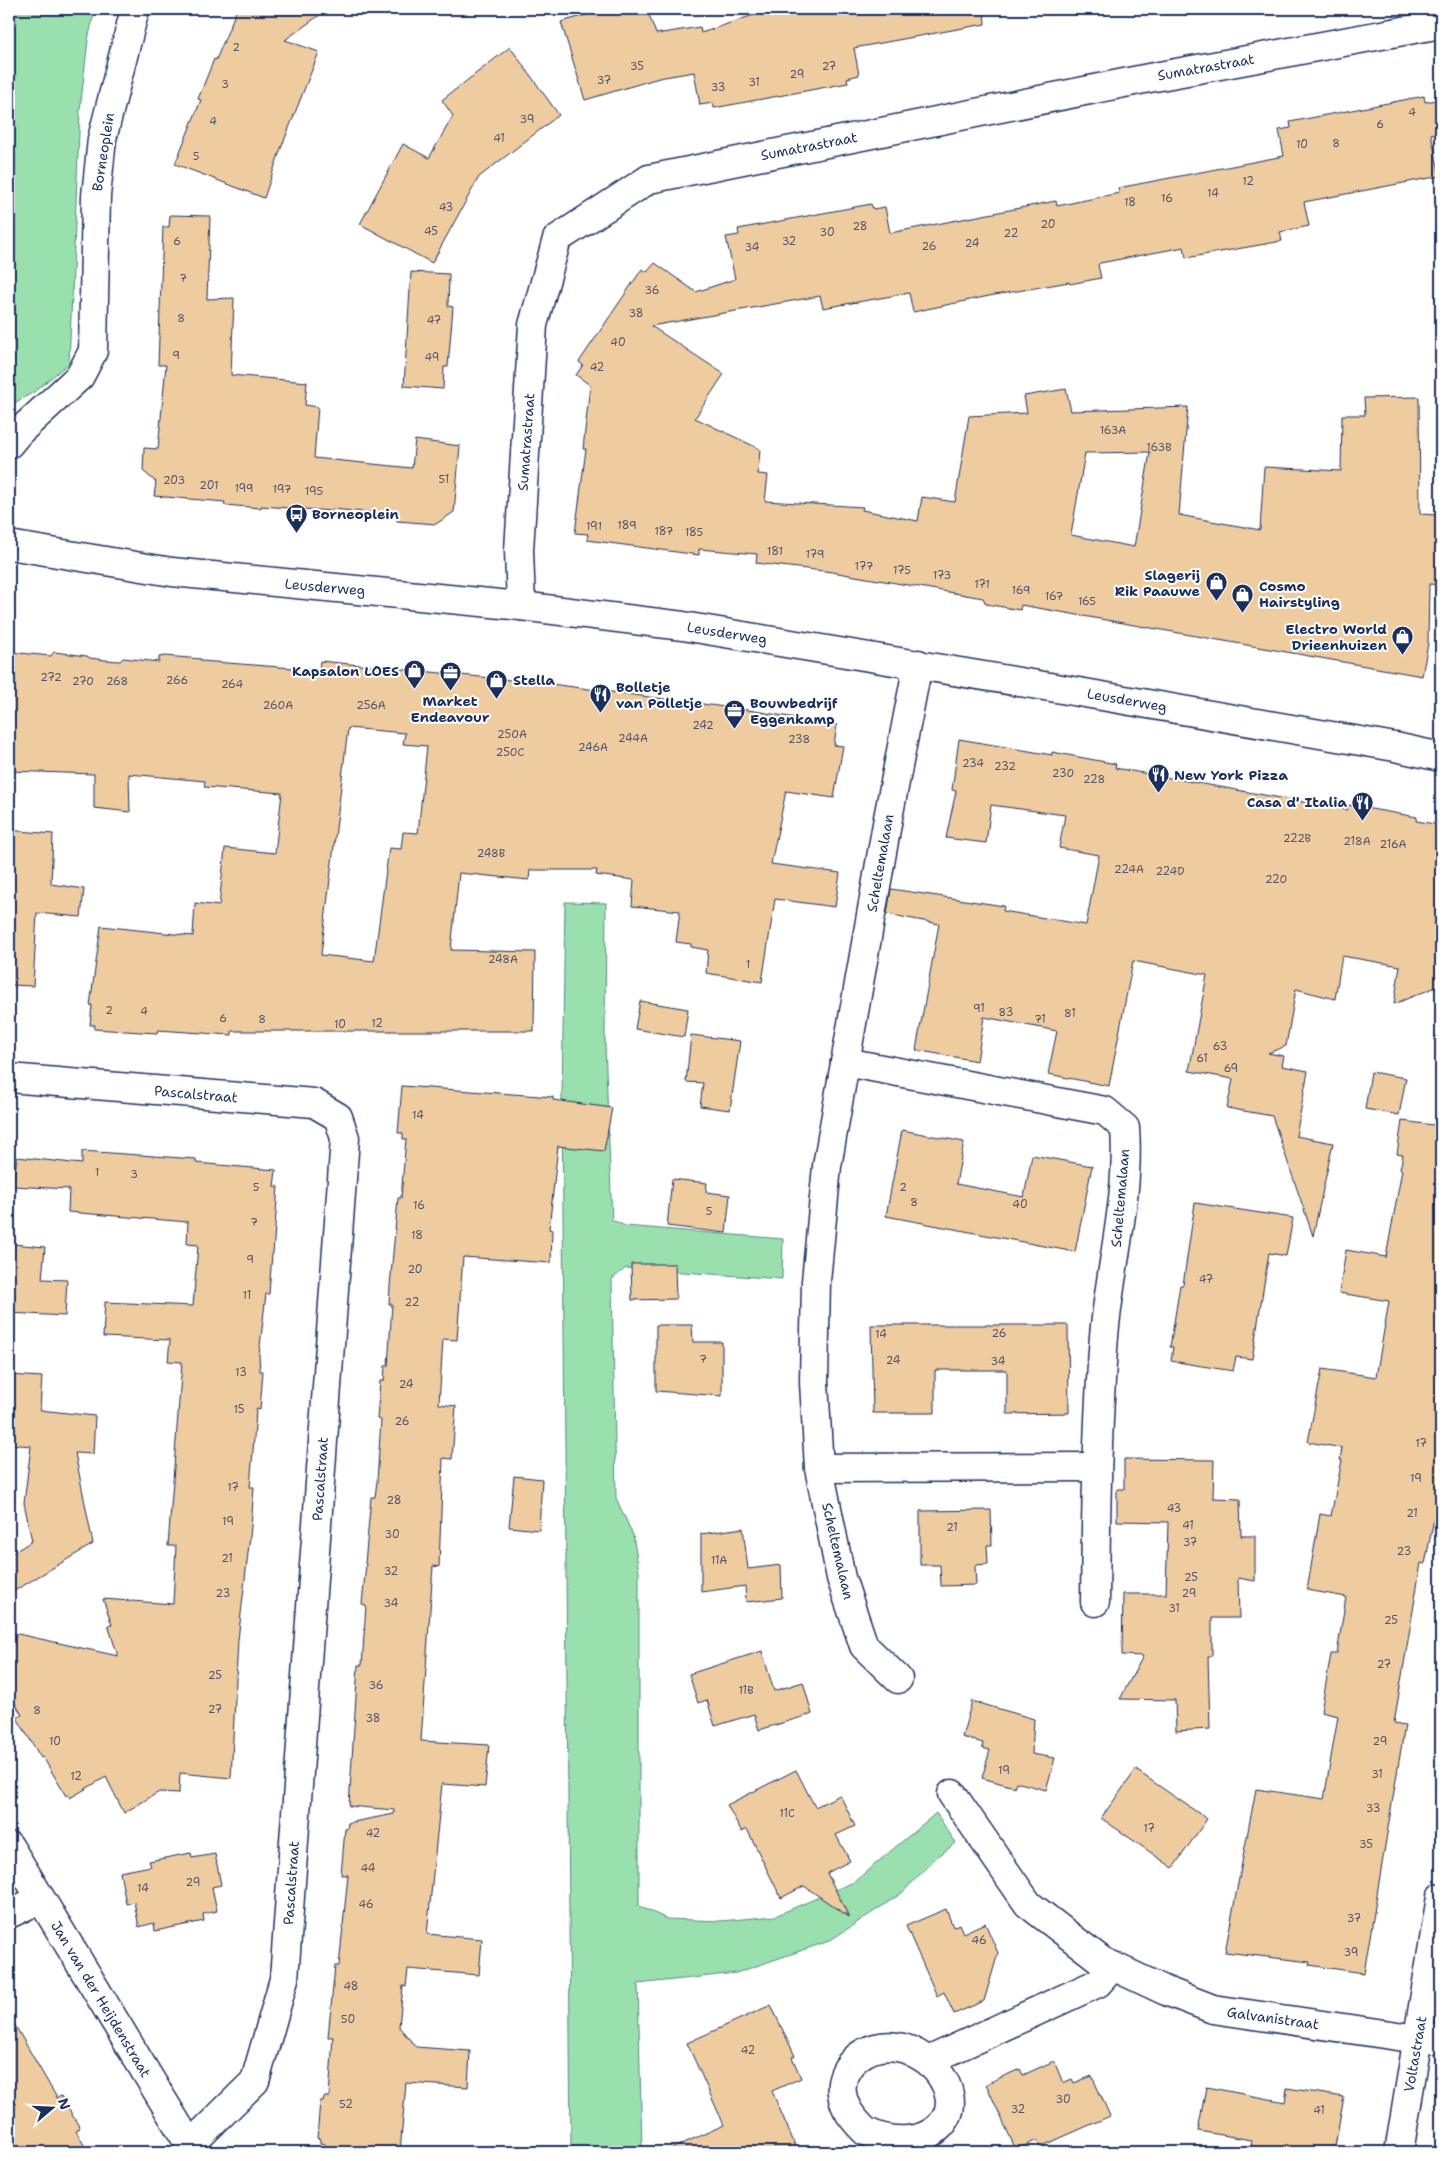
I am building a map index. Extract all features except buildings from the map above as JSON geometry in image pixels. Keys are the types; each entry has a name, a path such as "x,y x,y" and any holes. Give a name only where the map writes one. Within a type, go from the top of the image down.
{"street":[{"name":"Borneoplein","path":"9,444 20,431 80,376 93,351 96,196 102,139 135,9"},
{"name":"Sumatrastraat","path":"521,606 519,550 533,325 557,239 649,178 1139,80 1441,24"},
{"name":"Leusderweg","path":"9,545 204,576 521,606 692,628 918,664 1385,745 1441,757"},
{"name":"Scheltemalaan","path":"898,1679 864,1646 841,1578 819,1468 814,1382 816,1281 827,1166 888,818 918,664"},
{"name":"Scheltemalaan","path":"845,1062 1105,1111 1125,1128 1127,1158 1105,1335 1096,1467 1095,1602"},
{"name":"Pascalstraat","path":"9,1078 314,1103 338,1117 345,1138 284,1979 254,2081 192,2149"},
{"path":"819,1468 1096,1467"},
{"name":"Galvanistraat","path":"952,1794 1028,1904 1102,1961 1166,1991 1213,2009 1429,2039"},
{"name":"Jan van der Heijdenstraat","path":"9,1846 192,2149"},
{"name":"Voltastraat","path":"1398,2152 1429,2039 1441,1897"},
{"path":"9,1914 40,1898"},
{"path":"928,2061 1098,1983 1114,1966"}],"green space":[{"path":"9,9 95,9 88,40 80,110 69,363 34,392 9,406"},
{"path":"565,902 606,903 605,1044 612,1220 625,1226 783,1239 782,1279 626,1268 612,1279 616,1498 633,1535 639,1571 639,1906 667,1919 721,1921 775,1916 854,1882 936,1813 956,1843 937,1857 902,1893 829,1941 736,1973 638,1984 642,2152 571,2152 562,1096"}],"place":[{"name":"Borneoplein","path":"296,533"},
{"name":"Slagerij Rik Paauwe","path":"1216,602"},
{"name":"Cosmo Hairstyling","path":"1243,613"},
{"name":"Electro World Drieenhuizen","path":"1403,656"},
{"name":"Kapsalon LOES","path":"415,690"},
{"name":"Market Endeavour","path":"450,692"},
{"name":"Stella","path":"497,699"},
{"name":"Bolletje van Polletje","path":"600,714"},
{"name":"Bouwbedrijf Eggenkamp","path":"734,730"},
{"name":"New York Pizza","path":"1158,794"},
{"name":"Casa d' Italia","path":"1363,821"}]}
